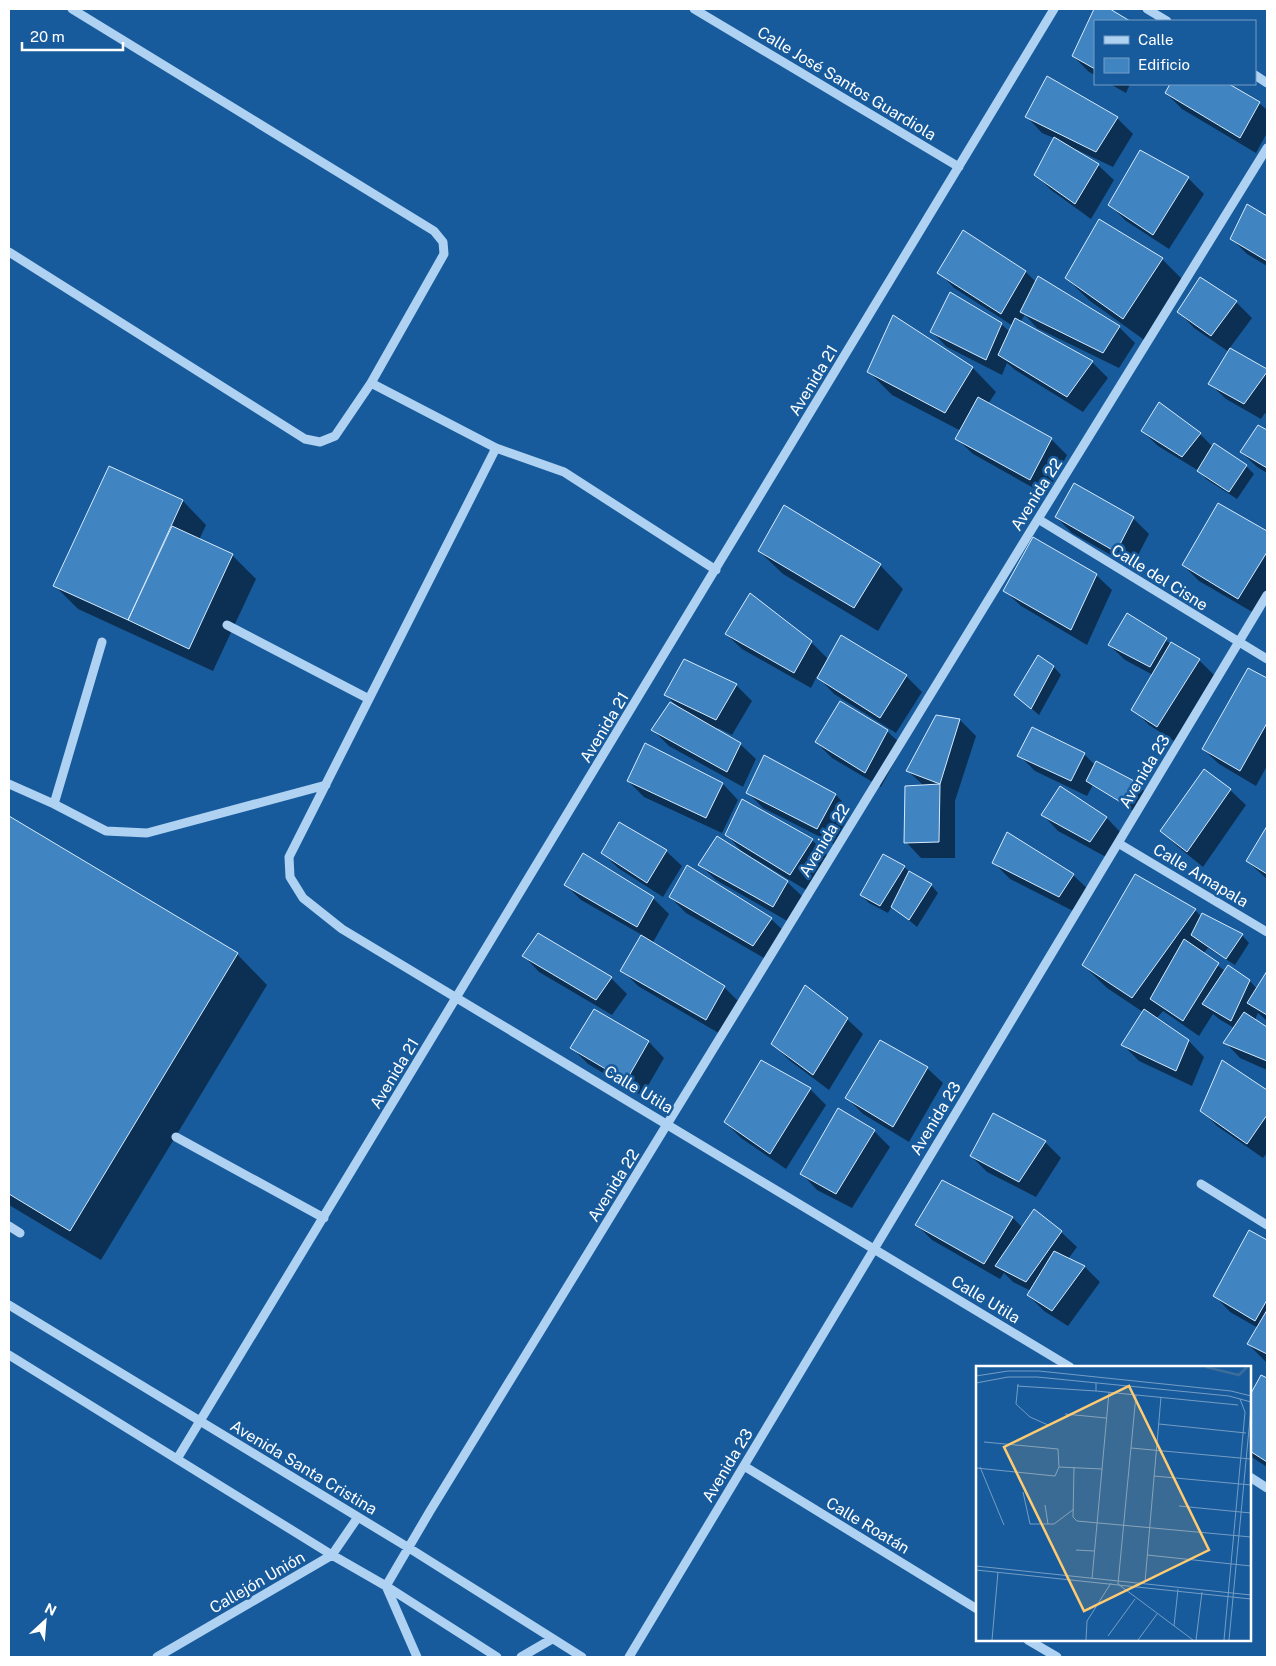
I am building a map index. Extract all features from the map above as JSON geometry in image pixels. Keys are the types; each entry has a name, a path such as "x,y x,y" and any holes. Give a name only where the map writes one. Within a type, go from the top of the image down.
{"street":[{"path":"9,252 304,439 320,442 335,436 371,383 444,254 443,242 434,231 72,9"},
{"name":"Calle José Santos Guardiola","path":"694,9 959,168"},
{"name":"Avenida 21","path":"177,1459 1054,9"},
{"path":"1147,9 1165,20"},
{"path":"1256,76 1267,83"},
{"name":"Avenida 22","path":"386,1586 435,1502 1267,148"},
{"path":"371,383 496,448 564,472 716,570"},
{"name":"Calle Utila","path":"496,448 289,857 290,877 304,898 342,929 1068,1366"},
{"name":"Calle del Cisne","path":"1038,519 1267,659"},
{"name":"Avenida 23","path":"628,1657 1267,594"},
{"path":"227,625 369,699"},
{"path":"54,804 102,642"},
{"path":"9,784 54,804 106,831 147,833 326,785"},
{"name":"Calle Amapala","path":"1118,843 1267,932"},
{"path":"176,1137 324,1218"},
{"path":"1201,1184 1267,1225"},
{"path":"9,1226 20,1233"},
{"name":"Avenida Santa Cristina","path":"9,1304 409,1548 582,1657"},
{"path":"9,1354 332,1555 386,1586 497,1657"},
{"name":"Calle Roatán","path":"744,1466 976,1608"},
{"path":"1251,1478 1267,1488"},
{"name":"Callejón Unión","path":"157,1657 332,1555 358,1517"},
{"path":"386,1586 417,1657"},
{"path":"521,1657 552,1639"},
{"path":"1030,1641 1057,1657"}],"building":[{"path":"1094,9 1110,9 1128,20 1094,20 1094,68 1072,56"},
{"path":"1047,76 1118,117 1096,152 1025,117"},
{"path":"1169,85 1231,85 1260,102 1240,138 1165,93"},
{"path":"1054,137 1099,164 1075,204 1034,175"},
{"path":"1140,150 1189,177 1153,235 1108,205"},
{"path":"1247,204 1267,216 1267,261 1230,239"},
{"path":"1099,219 1163,258 1123,319 1065,278"},
{"path":"963,230 1026,271 1001,314 937,273"},
{"path":"1038,276 1120,326 1103,353 1020,312"},
{"path":"1200,277 1237,301 1211,336 1177,312"},
{"path":"950,292 1002,323 986,360 930,332"},
{"path":"893,315 973,367 945,413 867,372"},
{"path":"1015,318 1093,361 1067,397 998,355"},
{"path":"1230,348 1267,369 1267,372 1244,404 1208,384"},
{"path":"978,397 1052,438 1030,480 955,439"},
{"path":"1159,402 1201,433 1182,457 1141,431"},
{"path":"1258,425 1267,430 1267,468 1240,452"},
{"path":"1214,443 1247,465 1229,492 1197,471"},
{"path":"109,466 183,500 128,620 53,586"},
{"path":"1074,483 1134,517 1116,552 1055,517"},
{"path":"1218,503 1267,531 1267,552 1238,599 1182,565"},
{"path":"784,505 881,564 854,608 758,551"},
{"path":"172,526 233,554 189,649 128,620"},
{"path":"1033,537 1097,574 1071,630 1003,591"},
{"path":"750,593 812,641 794,673 725,634"},
{"path":"1127,613 1167,638 1150,667 1108,645"},
{"path":"841,635 907,675 880,718 817,678"},
{"path":"1171,642 1200,659 1157,727 1131,710"},
{"path":"1038,655 1054,666 1031,709 1014,695"},
{"path":"684,659 737,684 716,720 664,695"},
{"path":"1248,668 1267,678 1267,723 1240,771 1202,749"},
{"path":"840,701 888,730 865,773 815,742"},
{"path":"670,702 741,743 727,772 651,730"},
{"path":"936,715 960,719 940,784 906,771"},
{"path":"1032,727 1085,753 1071,781 1017,756"},
{"path":"645,743 723,783 706,818 627,781"},
{"path":"764,755 836,794 817,829 746,793"},
{"path":"1096,761 1138,783 1127,806 1086,781"},
{"path":"1204,769 1231,789 1187,852 1160,831"},
{"path":"940,784 939,842 904,843 905,786"},
{"path":"1060,786 1107,817 1090,842 1041,815"},
{"path":"742,799 813,839 790,875 725,835"},
{"path":"9,816 238,953 70,1231 9,1194"},
{"path":"619,822 667,850 647,883 601,853"},
{"path":"1267,826 1267,874 1246,861"},
{"path":"1007,832 1074,874 1059,897 992,863"},
{"path":"717,836 788,881 773,907 698,865"},
{"path":"583,853 654,897 637,927 564,885"},
{"path":"883,854 905,866 880,906 860,895"},
{"path":"687,865 772,918 753,946 669,897"},
{"path":"909,871 932,884 909,920 891,907"},
{"path":"1135,874 1196,909 1132,998 1082,965"},
{"path":"1202,913 1243,934 1226,959 1191,935"},
{"path":"538,933 612,977 596,1000 522,956"},
{"path":"641,935 725,986 706,1020 620,971"},
{"path":"1184,939 1219,963 1183,1021 1150,999"},
{"path":"1228,965 1250,980 1231,1021 1202,1004"},
{"path":"1267,971 1267,1015 1247,1003"},
{"path":"805,985 848,1018 813,1075 771,1044"},
{"path":"594,1009 649,1041 626,1081 570,1048"},
{"path":"1144,1009 1189,1040 1176,1071 1121,1045"},
{"path":"1244,1012 1267,1027 1267,1061 1223,1043"},
{"path":"880,1040 928,1067 893,1127 845,1098"},
{"path":"761,1060 811,1088 770,1154 724,1122"},
{"path":"1222,1060 1267,1090 1267,1115 1247,1144 1200,1111"},
{"path":"838,1108 875,1130 836,1194 800,1174"},
{"path":"993,1113 1046,1141 1019,1182 970,1156"},
{"path":"942,1180 1013,1217 984,1264 915,1225"},
{"path":"1034,1209 1062,1231 1026,1282 995,1266"},
{"path":"1249,1230 1267,1240 1267,1300 1255,1321 1213,1296"},
{"path":"1054,1251 1085,1266 1052,1311 1027,1295"},
{"path":"1267,1310 1267,1354 1247,1344"},
{"path":"1261,1375 1267,1378 1267,1462 1251,1452 1251,1393"}]}
